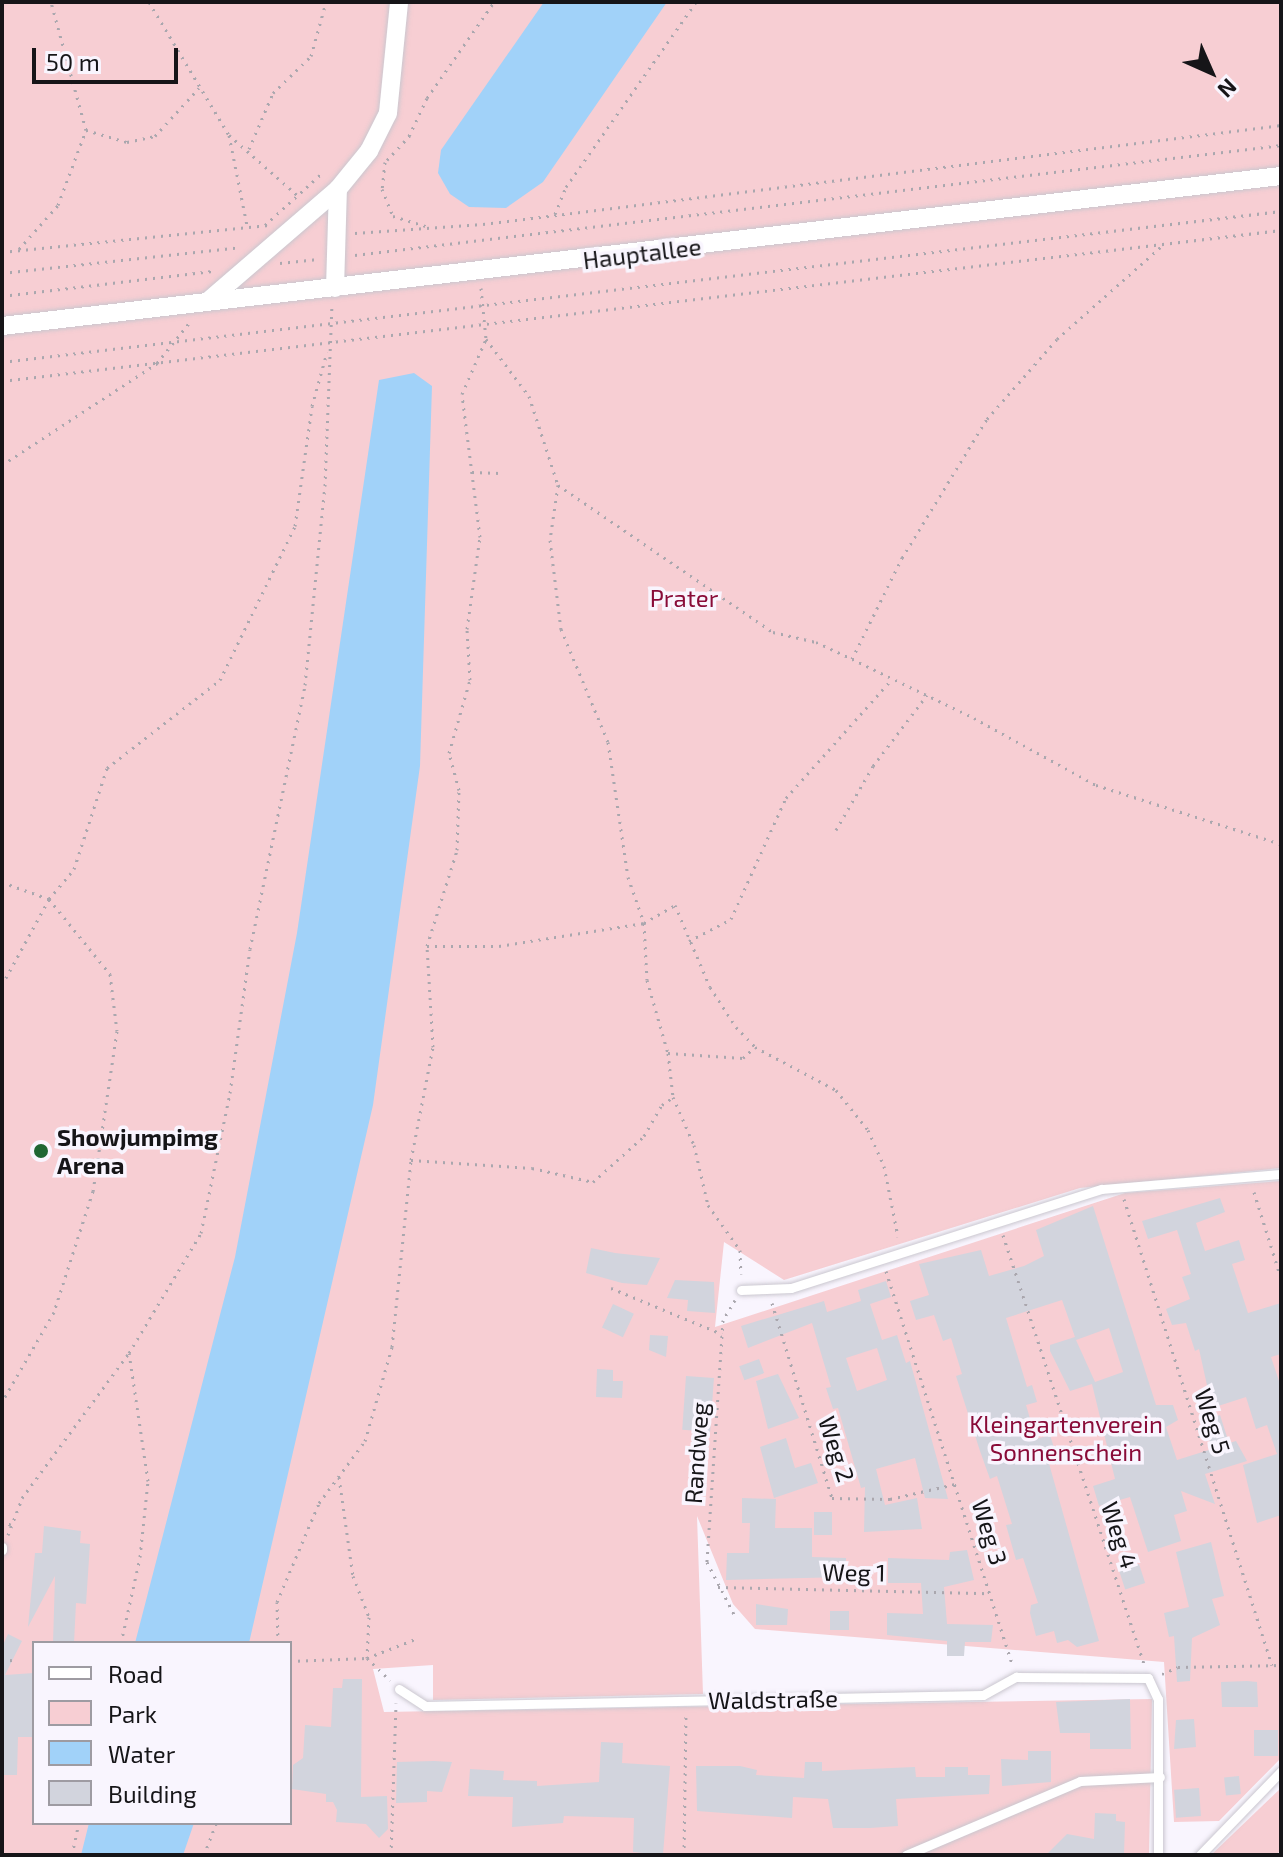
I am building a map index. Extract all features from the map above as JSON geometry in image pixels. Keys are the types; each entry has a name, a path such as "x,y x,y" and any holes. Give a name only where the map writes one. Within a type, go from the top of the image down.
{"street":[{"path":"207,302 338,189 369,151 388,113 399,2"},
{"name":"Hauptallee","path":"2,326 1281,176"},
{"path":"335,288 338,189"}],"lane":[{"path":"741,1290 769,1292 1120,1187 1281,1174"},
{"name":"Waldstraße","path":"399,1689 425,1706 983,1695 1016,1677 1148,1678"},
{"path":"1148,1678 1158,1699 1158,1855"},
{"path":"1200,1855 1281,1771"},
{"path":"906,1855 1080,1781 1160,1777"}],"path":[{"path":"18,250 58,205 86,130 51,2"},
{"path":"149,2 229,135 247,225"},
{"path":"249,149 273,93 311,56 326,2"},
{"path":"373,169 385,162 409,136 427,98 494,2"},
{"path":"555,214 566,187 696,2"},
{"path":"86,130 127,142 155,136 200,86"},
{"path":"337,235 555,214 1281,125"},
{"path":"229,135 249,149 297,195"},
{"path":"247,267 1281,145"},
{"path":"385,162 382,189 393,216 430,227"},
{"path":"265,225 321,174"},
{"path":"2,362 1281,211"},
{"path":"2,252 247,225 293,228"},
{"path":"2,381 329,345 1281,230"},
{"path":"852,659 902,558 987,419 1057,339 1163,245"},
{"path":"2,273 245,246"},
{"path":"2,296 217,271"},
{"path":"480,272 486,339 529,396 558,485 550,540 561,629 608,742 628,877 644,923 647,980 668,1053 673,1097 694,1145 708,1205 740,1250 741,1290"},
{"path":"2,1548 22,1498 129,1353 201,1233 230,1093 250,949 305,685 325,486 328,325 335,288"},
{"path":"2,465 157,363 207,302"},
{"path":"278,1641 277,1602 319,1503 365,1441 392,1347 411,1160 433,1047 427,946 457,850 459,790 449,753 470,680 467,629 480,537 462,394 486,339"},
{"path":"2,985 49,899 74,869 107,768 220,680 295,526 312,406 329,345"},
{"path":"472,472 500,473"},
{"path":"558,485 773,632 816,642 852,659 927,695 1096,785 1281,844"},
{"path":"689,941 731,919 786,798 892,679"},
{"path":"836,830 873,766 927,695"},
{"path":"2,882 49,899 110,974 117,1031 93,1191 54,1312 2,1402"},
{"path":"427,946 499,946 644,923 675,905 710,987 755,1047 836,1090 868,1130 884,1166 901,1253"},
{"path":"668,1053 743,1058 755,1047"},
{"path":"411,1160 532,1168 593,1182 644,1136 662,1105 673,1097"},
{"path":"1249,1177 1281,1278"},
{"name":"Weg 5","path":"1120,1187 1272,1665"},
{"name":"Weg 4","path":"998,1221 1148,1678"},
{"name":"Weg 3","path":"882,1260 957,1484 1016,1677"},
{"path":"611,1288 722,1334"},
{"name":"Randweg","path":"735,1616 707,1562 723,1320 741,1290"},
{"name":"Weg 2","path":"769,1292 832,1498 890,1499 957,1484"},
{"path":"121,1641 140,1557 148,1481 129,1353"},
{"path":"339,1477 353,1576 369,1617 367,1658 399,1689 394,1711 391,1855"},
{"path":"2,1520 11,1525"},
{"name":"Weg 1","path":"718,1587 989,1593"},
{"path":"292,1661 367,1658 418,1638"},
{"path":"2,1661 12,1660"},
{"path":"1148,1678 1178,1667 1281,1665"},
{"path":"684,1855 688,1701"},
{"path":"72,1855 79,1825"},
{"path":"204,1855 215,1825"}],"green space":[{"name":"Prater","path":"2,2 1281,2 1281,1168 1080,1188 784,1280 724,1242 715,1327 1125,1193 1281,1181 1281,1758 1219,1821 1174,1822 1164,1662 755,1629 733,1604 697,1516 703,1694 433,1700 433,1665 373,1669 384,1712 1152,1699 1149,1855 2,1855"},
{"path":"1281,1788 1281,1850 1276,1855 1211,1855"}],"water":[{"path":"544,2 667,2 543,182 506,208 469,207 450,194 438,173 441,150"},
{"path":"414,373 432,386 420,766 373,1105 249,1641 136,1641 235,1257 297,933 379,380"},
{"path":"88,1825 193,1825 183,1855 81,1855"}],"building":[{"path":"1220,1198 1225,1212 1196,1223 1205,1251 1239,1240 1245,1260 1232,1264 1248,1313 1281,1303 1281,1354 1271,1357 1281,1387 1281,1515 1257,1523 1243,1465 1277,1454 1267,1425 1256,1429 1246,1397 1212,1408 1199,1349 1195,1351 1186,1323 1172,1325 1166,1309 1190,1299 1182,1277 1191,1274 1177,1230 1148,1239 1142,1221"},
{"path":"1093,1206 1156,1405 1173,1405 1178,1420 1166,1427 1177,1460 1212,1449 1203,1421 1220,1415 1229,1443 1236,1441 1247,1461 1205,1474 1215,1504 1181,1491 1187,1511 1174,1515 1181,1541 1148,1552 1130,1497 1099,1506 1093,1486 1115,1479 1092,1384 1070,1391 1050,1351 1050,1345 1075,1337 1062,1300 1006,1318 1027,1387 1032,1385 1037,1402 1026,1405 1036,1439 1050,1435 1057,1457 1048,1460 1099,1641 1077,1647 1068,1640 1057,1643 1054,1631 1036,1636 1030,1613 1031,1605 1038,1603 1023,1558 1016,1560 1006,1525 1012,1524 997,1476 990,1479 980,1451 956,1376 962,1374 951,1338 943,1341 934,1315 916,1320 910,1301 929,1295 919,1264 981,1250 989,1276 1024,1266 1044,1256 1036,1230","holes":["1109,1328 1123,1372 1095,1382 1076,1340"]},
{"path":"591,1248 660,1258 647,1285 622,1283 586,1273"},
{"path":"675,1280 714,1282 715,1313 687,1311 688,1300 667,1298"},
{"path":"886,1281 891,1297 870,1304 882,1340 897,1335 906,1363 910,1361 948,1499 925,1498 915,1458 876,1469 885,1505 917,1498 922,1529 864,1532 865,1487 861,1488 838,1408 833,1409 826,1388 831,1387 812,1323 748,1348 741,1326 824,1301 827,1312 861,1301 858,1290","holes":["877,1348 887,1380 857,1391 846,1358"]},
{"path":"613,1304 634,1314 623,1337 602,1328"},
{"path":"650,1335 668,1336 666,1357 649,1350"},
{"path":"759,1359 764,1373 744,1380 739,1366"},
{"path":"597,1369 613,1370 613,1381 623,1381 622,1398 596,1397"},
{"path":"778,1374 799,1418 768,1429 756,1381"},
{"path":"686,1376 714,1378 710,1432 682,1430"},
{"path":"786,1438 795,1468 811,1463 818,1483 774,1498 760,1447"},
{"path":"742,1498 776,1499 775,1528 812,1528 812,1557 846,1558 846,1577 726,1580 727,1553 749,1553 750,1523 742,1523"},
{"path":"814,1512 832,1512 832,1535 814,1535"},
{"path":"44,1526 81,1531 80,1543 90,1544 86,1604 76,1603 74,1641 53,1641 55,1576 28,1627 35,1553 42,1553"},
{"path":"1211,1542 1224,1596 1212,1599 1220,1625 1192,1638 1190,1681 1177,1682 1174,1636 1169,1637 1164,1613 1189,1607 1176,1552"},
{"path":"967,1550 974,1580 944,1587 947,1624 993,1625 991,1642 965,1642 964,1656 947,1656 947,1641 887,1635 887,1613 923,1614 921,1583 888,1583 888,1558 949,1560 950,1552"},
{"path":"1139,1564 1145,1583 1125,1590 1119,1570"},
{"path":"756,1604 788,1609 787,1625 756,1625"},
{"path":"830,1611 849,1611 849,1630 830,1630"},
{"path":"8,1634 22,1641 5,1675 32,1673 32,1737 18,1737 17,1775 2,1775 2,1647"},
{"path":"343,1679 362,1679 361,1797 387,1796 388,1829 379,1838 366,1824 336,1822 337,1810 333,1802 326,1802 326,1794 292,1789 293,1765 303,1758 305,1725 331,1727 333,1688 342,1688"},
{"path":"1221,1682 1257,1682 1258,1707 1222,1707"},
{"path":"1130,1699 1131,1749 1090,1749 1090,1733 1060,1733 1056,1702"},
{"path":"1194,1719 1196,1747 1174,1749 1176,1720"},
{"path":"1254,1730 1278,1730 1278,1756 1254,1756"},
{"path":"601,1742 623,1743 622,1763 670,1766 663,1855 633,1852 634,1818 564,1816 563,1823 512,1827 513,1797 468,1796 470,1769 504,1771 503,1780 537,1781 537,1786 599,1782"},
{"path":"1028,1751 1051,1751 1051,1782 1002,1786 1001,1759 1028,1760"},
{"path":"397,1762 452,1762 442,1792 427,1791 427,1802 396,1803"},
{"path":"805,1762 822,1762 822,1771 915,1767 916,1777 945,1777 945,1767 968,1767 968,1775 990,1775 989,1794 896,1799 898,1826 870,1828 833,1828 828,1799 793,1797 792,1818 697,1811 696,1766 740,1766 757,1770 756,1775 804,1778"},
{"path":"1239,1776 1241,1794 1226,1795 1224,1778"},
{"path":"1199,1788 1201,1816 1176,1818 1174,1790"},
{"path":"1095,1813 1116,1814 1116,1821 1125,1822 1124,1855 1046,1855 1067,1834 1094,1839"}],"place":[{"name":"Showjumpimg Arena","path":"41,1151"}],"park label":[{"name":"Kleingartenverein Sonnenschein","path":"1066,1438"}]}
